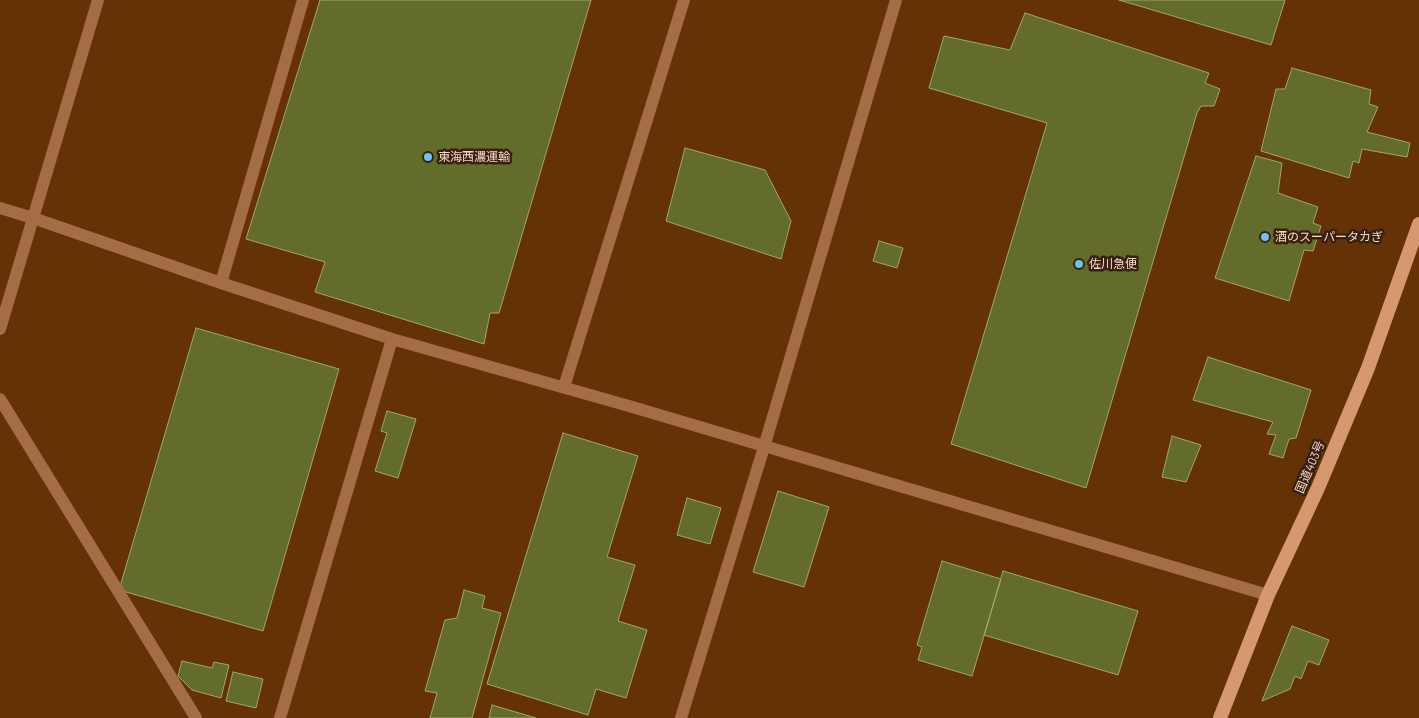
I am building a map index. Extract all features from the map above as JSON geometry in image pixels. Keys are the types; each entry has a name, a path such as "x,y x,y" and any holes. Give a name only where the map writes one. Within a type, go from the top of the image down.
{"highway":[{"name":"国道403号","path":"1220,718 1268,595 1329,462 1368,368 1419,224"}],"street":[{"path":"0,329 98,0"},
{"path":"221,283 303,0"},
{"path":"564,387 684,0"},
{"path":"681,718 764,447 896,0"},
{"path":"0,208 392,339 564,387 1268,595"},
{"path":"280,718 392,339"},
{"path":"0,399 196,718"}],"building":[{"path":"320,0 591,0 499,313 490,313 484,344 315,292 325,262 246,239"},
{"path":"1119,0 1285,0 1271,45"},
{"path":"1025,13 1209,73 1205,83 1220,89 1214,106 1201,106 1197,113 1086,488 951,444 1047,123 929,88 944,36 1010,50"},
{"path":"1292,68 1371,90 1369,104 1378,107 1367,132 1410,143 1407,157 1362,149 1359,163 1353,161 1349,178 1261,151 1276,89 1285,89"},
{"path":"685,148 765,170 791,221 781,259 666,221"},
{"path":"1256,156 1282,163 1278,193 1318,207 1313,223 1321,226 1313,251 1304,250 1289,301 1215,278"},
{"path":"879,241 903,248 897,268 873,261"},
{"path":"196,328 339,369 263,631 119,590"},
{"path":"1208,357 1311,390 1296,438 1289,439 1283,458 1269,454 1276,435 1267,434 1273,422 1193,400"},
{"path":"387,411 416,419 398,478 375,471 387,433 381,431"},
{"path":"563,433 638,456 607,557 635,565 618,621 647,630 626,698 596,689 588,715 487,684"},
{"path":"1172,436 1201,445 1186,482 1162,477"},
{"path":"778,491 829,507 804,587 753,572"},
{"path":"687,498 721,508 710,544 677,535"},
{"path":"942,561 1001,579 972,676 918,660 922,647 917,645"},
{"path":"1003,571 1138,611 1118,675 984,635"},
{"path":"464,590 485,596 482,608 501,613 472,718 430,718 437,693 425,691 445,620 457,618"},
{"path":"1292,626 1329,640 1319,665 1308,661 1301,679 1295,676 1290,689 1262,701"},
{"path":"182,661 212,668 214,662 229,665 221,698 192,690 178,676"},
{"path":"233,672 263,679 256,708 226,701"},
{"path":"492,705 536,718 489,718"}],"place":[{"name":"東海西濃運輸","path":"428,157"},
{"name":"酒のスーパータカぎ","path":"1265,237"},
{"name":"佐川急便","path":"1079,264"}]}
